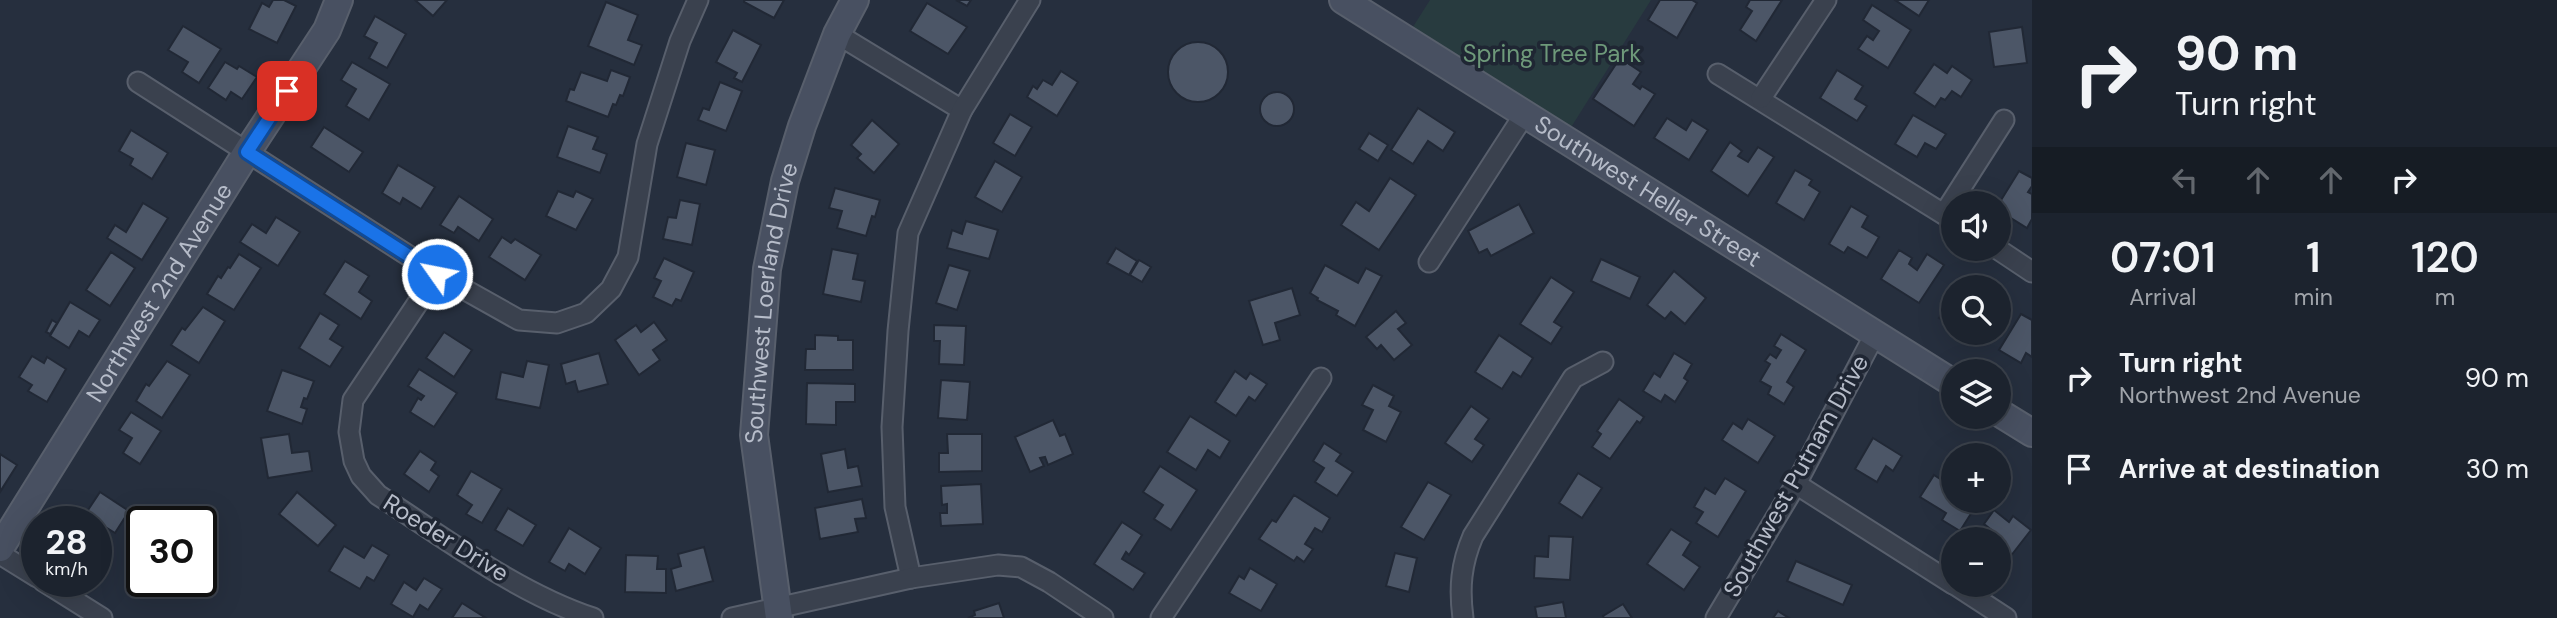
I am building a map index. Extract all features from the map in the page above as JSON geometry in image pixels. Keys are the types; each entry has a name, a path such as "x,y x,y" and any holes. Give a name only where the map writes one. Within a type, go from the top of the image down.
{"street":[{"name":"Northwest 2nd Avenue","path":"0,548 247,152 327,30 339,0"},
{"path":"138,82 437,274 519,320 557,323 586,313 611,289 628,257 647,144 680,41 698,0"},
{"name":"Southwest Loerland Drive","path":"778,612 754,435 767,269 802,126 837,34 855,0"},
{"path":"911,578 895,507 892,427 908,233 962,110 1030,0"},
{"name":"Southwest Heller Street","path":"1343,0 1941,375"},
{"path":"1761,98 1826,0"},
{"path":"837,34 962,110"},
{"path":"1718,74 1761,98 1941,213"},
{"path":"1429,262 1524,115"},
{"path":"1963,191 2004,120"},
{"path":"2011,258 2032,272"},
{"name":"Roeder Drive","path":"437,274 353,400 349,432 354,461 361,475 378,495 510,579 566,609 593,618"},
{"name":"Southwest Putnam Drive","path":"1716,618 1796,484 1875,334"},
{"path":"1463,618 1460,576 1473,536 1573,378 1603,362"},
{"path":"1161,618 1321,378"},
{"path":"2011,420 2032,433"},
{"path":"1796,484 1941,576"},
{"path":"0,554 21,567"},
{"path":"732,618 778,612 911,578 998,565 1021,567 1103,618"},
{"path":"69,597 102,618"},
{"path":"1973,597 2006,618"}],"green space":[{"name":"Spring Tree Park","path":"1430,0 1651,0 1570,129 1411,30"}],"building":[{"path":"273,0 284,0 296,6 277,43 249,29 262,3 269,7"},
{"path":"415,0 447,0 433,16"},
{"path":"744,0 784,0 774,18"},
{"path":"956,0 971,0 967,6"},
{"path":"1660,0 1692,0 1697,3 1677,38 1648,20"},
{"path":"1750,0 1782,0 1756,41 1740,30 1752,11 1746,7"},
{"path":"1895,0 1929,0 1919,16"},
{"path":"606,2 638,15 628,40 642,45 634,65 588,46"},
{"path":"927,3 967,27 948,54 910,31"},
{"path":"1872,5 1911,30 1888,68 1858,49 1867,36 1873,40 1879,31 1863,20"},
{"path":"375,16 406,34 387,68 369,58 377,43 364,36"},
{"path":"183,26 221,49 199,83 182,72 188,62 168,50"},
{"path":"2022,27 2027,63 1994,67 1989,32"},
{"path":"733,30 761,45 742,82 734,78 737,73 716,62"},
{"path":"1198,42 1215,47 1223,55 1228,72 1223,89 1215,97 1198,102 1181,97 1173,89 1168,72 1173,55 1181,47"},
{"path":"1620,58 1641,72 1633,84 1655,94 1634,126 1593,99"},
{"path":"225,62 237,69 239,66 257,77 242,99 231,92 226,100 208,88"},
{"path":"352,62 390,84 369,120 346,106 356,89 341,80"},
{"path":"1934,64 1947,73 1952,66 1972,80 1961,97 1952,91 1945,100 1941,98 1935,107 1914,93"},
{"path":"611,70 630,77 623,96 620,95 616,105 613,104 608,117 566,101 581,72 607,81"},
{"path":"1837,70 1863,86 1855,99 1867,106 1857,121 1820,98"},
{"path":"1061,71 1078,82 1057,116 1027,97 1033,86 1037,89 1043,80 1052,85"},
{"path":"720,82 742,91 726,131 698,120 703,108 709,110"},
{"path":"1277,92 1289,97 1294,109 1289,121 1277,126 1265,121 1260,109 1265,97"},
{"path":"1418,108 1455,132 1443,151 1428,141 1413,164 1391,150"},
{"path":"1010,114 1032,127 1015,156 993,143"},
{"path":"1913,115 1946,134 1936,149 1925,143 1917,157 1895,144"},
{"path":"1667,118 1686,130 1692,120 1708,130 1689,160 1654,138"},
{"path":"872,120 899,144 874,173 857,158 861,154 851,145"},
{"path":"568,126 598,137 593,149 607,154 600,173 557,157"},
{"path":"324,127 363,152 349,172 311,147"},
{"path":"131,130 168,153 152,179 130,165 133,159 119,151"},
{"path":"1369,133 1388,145 1378,161 1359,149"},
{"path":"1730,142 1742,151 1738,156 1748,162 1758,147 1774,157 1748,196 1711,171"},
{"path":"686,143 715,150 706,185 677,177"},
{"path":"995,161 1022,177 1002,212 975,197"},
{"path":"398,165 435,187 421,209 403,198 400,204 382,193"},
{"path":"1795,170 1812,180 1809,185 1820,192 1804,220 1776,203"},
{"path":"2019,171 2032,178 2032,186 2028,192 2032,194 2032,219 2027,228 2011,218 2011,191 2007,191"},
{"path":"1390,178 1416,195 1379,250 1341,225 1356,202 1369,211"},
{"path":"835,188 880,200 866,236 837,228 842,211 829,208"},
{"path":"558,191 573,197 576,191 593,199 576,230 546,216"},
{"path":"459,196 493,219 479,241 458,227 454,233 440,225"},
{"path":"680,200 700,204 692,245 663,239 668,217 676,218"},
{"path":"143,203 168,218 142,260 107,238 115,225 126,232"},
{"path":"1519,204 1534,233 1491,256 1487,249 1479,253 1468,231"},
{"path":"1851,206 1868,216 1862,227 1879,237 1867,258 1848,247 1844,253 1829,244"},
{"path":"276,217 300,232 278,266 240,242 252,224 266,233"},
{"path":"966,221 998,230 989,259 947,248 952,230 962,234"},
{"path":"502,237 511,243 515,239 541,255 525,280 489,257"},
{"path":"1116,248 1137,261 1129,275 1107,263"},
{"path":"832,249 858,254 853,279 865,281 861,302 823,294"},
{"path":"1899,250 1912,258 1909,264 1917,270 1927,254 1944,265 1919,303 1881,279"},
{"path":"111,252 135,268 110,306 86,290"},
{"path":"239,254 261,268 234,310 207,294 218,276 221,278"},
{"path":"664,258 694,272 681,301 676,299 672,306 653,297 661,281 654,278"},
{"path":"1601,259 1640,277 1630,299 1591,281"},
{"path":"1139,260 1151,267 1142,282 1130,275"},
{"path":"345,261 369,276 359,292 372,301 361,319 324,294"},
{"path":"949,265 970,271 957,310 936,303"},
{"path":"1325,265 1358,283 1366,268 1382,276 1355,326 1336,315 1338,311 1317,300 1318,298 1310,293"},
{"path":"1674,271 1706,298 1685,324 1671,312 1665,319 1647,305"},
{"path":"1551,277 1574,292 1554,322 1562,327 1551,344 1520,324"},
{"path":"1292,288 1300,315 1275,323 1280,340 1263,345 1249,301"},
{"path":"70,302 100,320 89,337 79,331 69,348 50,336"},
{"path":"203,307 225,321 199,363 171,345 182,328 185,330"},
{"path":"1396,311 1406,323 1398,329 1412,345 1394,360 1381,345 1377,349 1366,337"},
{"path":"320,313 339,325 330,339 343,347 330,367 299,348"},
{"path":"2021,314 2032,320 2032,357 2026,353 2021,363 1999,350 2002,345 2011,345 2011,330"},
{"path":"52,320 57,323 50,334 46,332"},
{"path":"654,322 667,340 653,350 660,360 639,375 615,340 636,325 641,332"},
{"path":"934,325 966,326 964,365 939,364 940,341 934,341"},
{"path":"444,332 472,350 454,377 426,358"},
{"path":"1781,334 1806,350 1787,382 1794,387 1784,404 1768,394 1771,387 1760,381 1770,364 1765,361 1770,354 1776,358 1781,350 1774,346"},
{"path":"815,335 853,340 853,370 805,370 806,349 815,349"},
{"path":"1499,335 1533,358 1521,377 1513,372 1502,389 1475,372"},
{"path":"599,353 608,384 578,392 575,381 566,384 561,364"},
{"path":"1674,353 1692,364 1684,378 1688,381 1675,402 1665,395 1661,402 1643,391 1654,373 1660,377"},
{"path":"32,356 44,363 47,357 66,369 47,402 28,391 32,385 19,377"},
{"path":"167,361 190,375 162,418 136,401 146,384 149,386"},
{"path":"527,361 549,365 540,408 496,399 501,372 523,377"},
{"path":"419,369 457,393 434,427 410,412 418,398 421,400 424,396 408,386"},
{"path":"282,370 314,381 301,407 307,409 302,424 267,411"},
{"path":"1235,371 1246,379 1250,373 1267,384 1255,401 1249,397 1236,416 1215,402"},
{"path":"941,380 970,382 967,420 938,418"},
{"path":"807,383 855,384 855,402 836,402 836,425 806,424"},
{"path":"1373,385 1394,396 1389,406 1401,412 1386,442 1363,430 1373,410 1362,405"},
{"path":"1619,399 1644,417 1640,423 1637,421 1610,459 1592,447 1601,434 1597,431"},
{"path":"1471,406 1489,419 1475,439 1484,445 1472,462 1445,443"},
{"path":"131,412 161,431 140,464 123,453 132,438 119,430"},
{"path":"1190,416 1230,441 1220,458 1208,450 1196,470 1167,452"},
{"path":"1748,419 1775,436 1758,463 1722,440 1733,423 1742,429"},
{"path":"1053,420 1060,436 1065,434 1073,454 1048,465 1045,457 1040,458 1044,466 1030,472 1015,437"},
{"path":"289,434 292,453 309,451 312,471 268,478 261,438"},
{"path":"947,434 982,434 982,471 939,472 939,453 948,453"},
{"path":"1873,438 1902,456 1893,471 1886,466 1877,482 1855,469"},
{"path":"1324,443 1341,454 1336,461 1353,472 1337,496 1315,482 1324,468 1313,461"},
{"path":"845,449 848,468 858,466 862,486 828,492 821,454"},
{"path":"420,451 436,462 431,470 439,476 429,492 404,474"},
{"path":"0,454 17,465 0,492"},
{"path":"1160,466 1197,490 1171,530 1154,519 1163,505 1143,492"},
{"path":"471,471 502,489 482,523 466,514 472,505 457,495"},
{"path":"1578,473 1602,488 1582,518 1559,503"},
{"path":"1934,475 1941,480 1941,510 1920,497"},
{"path":"1725,478 1746,491 1718,537 1696,523 1703,512 1694,507 1705,488 1715,494"},
{"path":"1428,482 1451,495 1424,540 1401,527"},
{"path":"981,484 983,524 941,526 940,513 947,513 947,504 942,505 941,486"},
{"path":"100,492 126,509 126,516 115,533 112,531 112,506 91,506"},
{"path":"297,492 336,525 318,546 279,514"},
{"path":"1294,495 1330,518 1322,532 1315,528 1305,544 1313,549 1304,562 1297,557 1294,561 1259,539 1272,520 1276,522"},
{"path":"862,499 866,518 855,519 858,532 820,539 815,508"},
{"path":"508,508 536,525 523,546 495,530"},
{"path":"1946,513 1971,513 1963,527 1953,527 1942,520"},
{"path":"1992,513 1998,513 2009,522 2013,516 2031,530 2011,556 2011,527 1988,527 1984,524"},
{"path":"1122,522 1142,535 1129,555 1126,552 1122,559 1145,573 1133,590 1094,564"},
{"path":"569,528 601,548 585,574 569,564 565,571 549,562"},
{"path":"1671,529 1691,542 1683,555 1700,567 1684,590 1647,564"},
{"path":"1549,536 1573,537 1570,580 1534,578 1535,556 1548,557"},
{"path":"372,545 389,555 374,581 367,577 360,589 329,571 344,546 364,558"},
{"path":"704,547 713,581 676,591 671,569 681,566 678,554"},
{"path":"1395,553 1417,558 1409,592 1386,586"},
{"path":"626,555 658,556 657,569 666,569 666,593 625,592"},
{"path":"1796,561 1852,585 1843,605 1787,581"},
{"path":"1250,568 1277,584 1261,611 1229,593 1239,576 1244,579"},
{"path":"424,578 442,589 428,610 420,605 413,617 391,604 404,582 416,590"},
{"path":"1563,602 1566,618 1537,618 1535,607"},
{"path":"462,603 486,618 452,618"},
{"path":"999,603 1004,618 968,618 975,615 974,611"},
{"path":"1623,604 1632,618 1604,618 1603,616"},
{"path":"1778,611 1789,618 1773,618"}],"route":[{"path":"287,91 247,152 437,274"}]}
